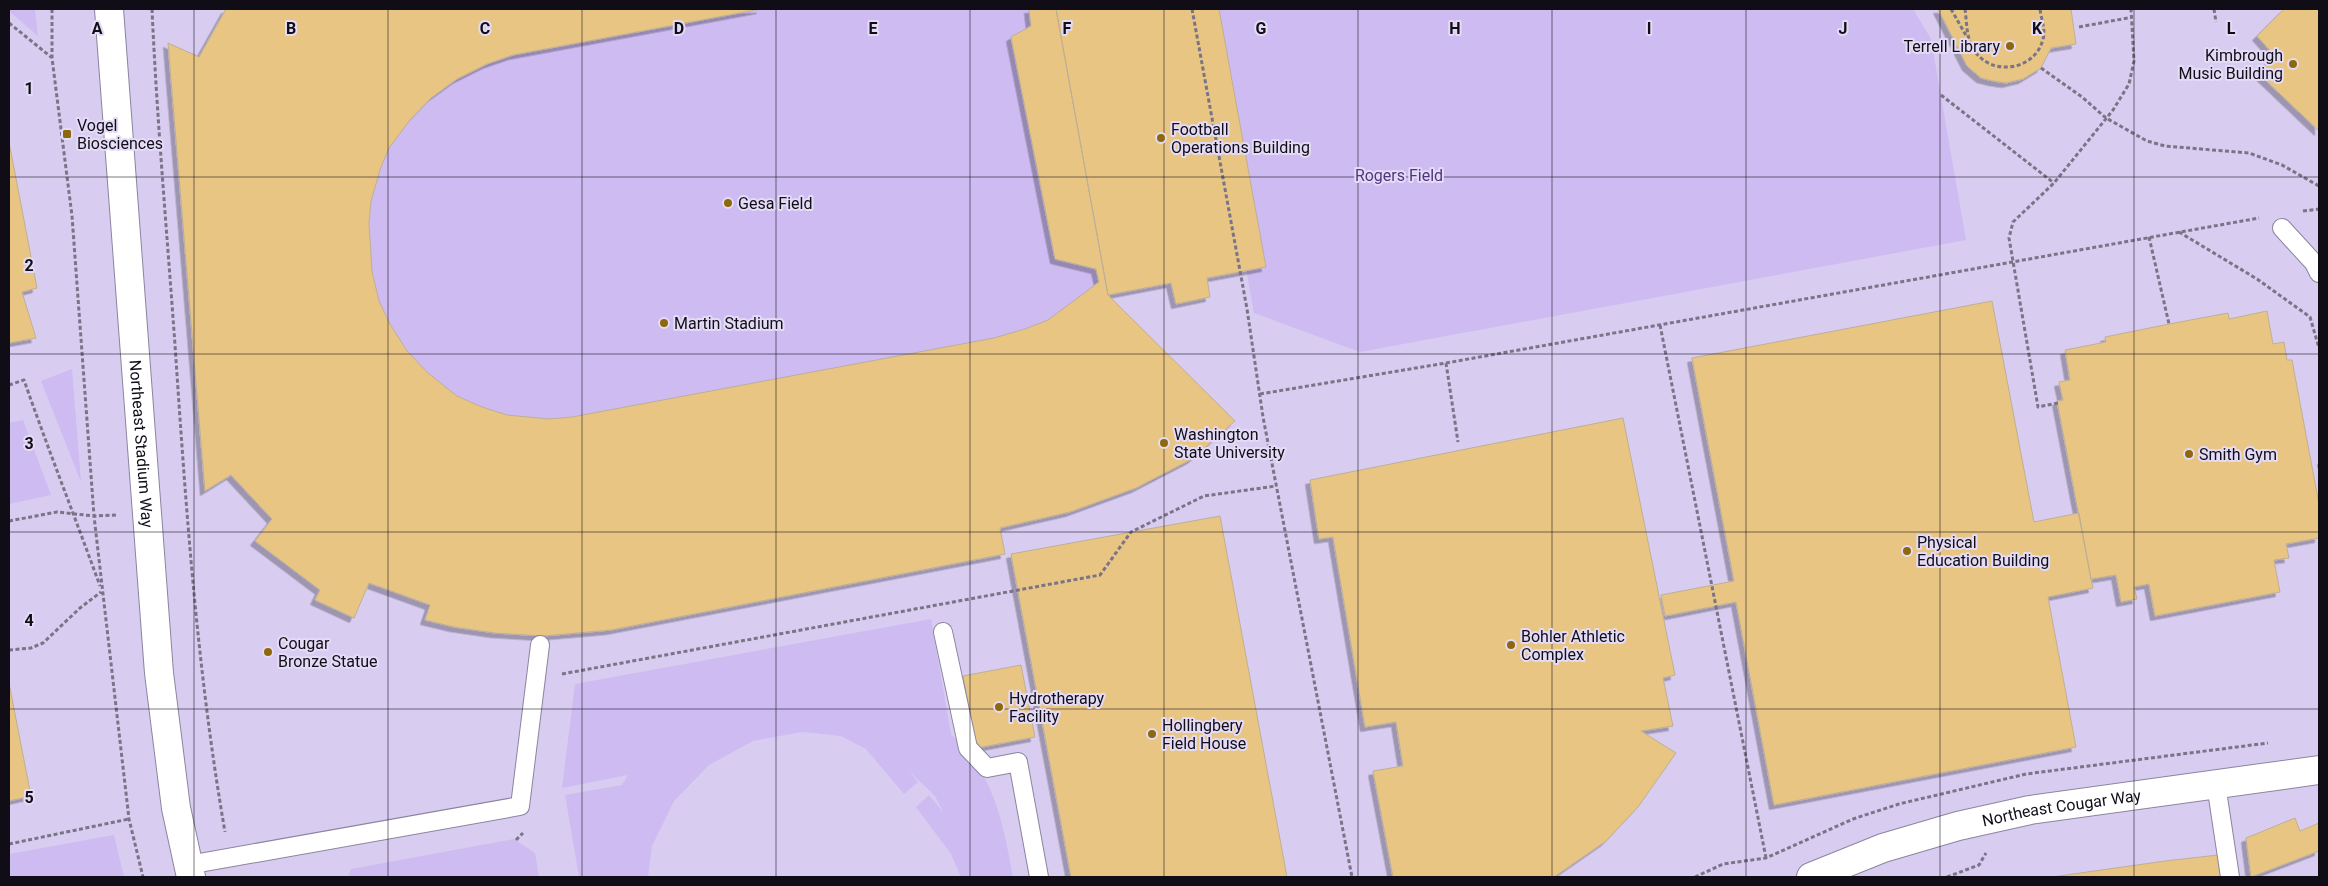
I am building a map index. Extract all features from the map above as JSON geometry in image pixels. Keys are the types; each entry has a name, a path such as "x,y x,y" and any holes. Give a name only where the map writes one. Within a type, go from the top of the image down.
{"main road":[{"name":"Northeast Stadium Way","path":"108,9 159,674 176,808 190,871"},
{"name":"Northeast Cougar Way","path":"1811,877 1884,848 1958,826 2030,810 2319,770"}],"lane":[{"path":"2282,228 2314,263 2319,273"},
{"path":"943,632 968,748 987,768 1018,762 1039,877"},
{"path":"190,871 230,858 520,806 540,645"},
{"path":"2216,784 2230,877"}],"path":[{"path":"52,9 52,58 72,216 94,516 129,819 143,877"},
{"path":"152,9 187,509 211,747 230,858"},
{"path":"1192,9 1247,309 1276,486 1352,877"},
{"path":"1951,9 1976,54 1990,65 2009,68 2028,61 2036,54 2044,37 2040,9"},
{"path":"1965,9 1969,42"},
{"path":"2058,403 2038,407 2009,238 2013,222 2054,183 2113,110 2128,84 2134,61 2131,9"},
{"path":"2214,9 2216,22"},
{"path":"2078,27 2132,18"},
{"path":"9,24 52,58"},
{"path":"2041,68 2082,97 2106,118 2147,141 2165,146 2249,153 2282,165 2319,186"},
{"path":"1941,95 2054,183"},
{"path":"2294,212 2319,209"},
{"path":"1260,394 1446,363 2269,216"},
{"path":"2178,231 2257,279 2310,317 2319,348"},
{"path":"2149,237 2169,324"},
{"path":"1660,325 1766,858"},
{"path":"1446,363 1458,442"},
{"path":"9,385 24,380 102,592"},
{"path":"2319,464 2319,469"},
{"path":"559,675 1100,575 1131,532 1204,496 1276,486"},
{"path":"9,521 57,512 94,516 187,509"},
{"path":"9,650 31,648 43,643 80,608 102,592"},
{"path":"9,844 129,819"},
{"path":"516,840 527,829"},
{"path":"1947,877 1980,865 1984,854 1992,851"}],"shaded area":[{"name":"Washington State University","path":"9,9 2319,9 2319,877 9,877"}],"green space":[{"path":"9,9 41,9 35,10 38,36 9,11"},
{"name":"Martin Stadium","path":"226,9 1056,9 1108,295 1235,421 1197,455 1146,484 1123,494 1074,510 1000,528 1005,554 611,630 454,627 425,620 429,605 369,583 354,618 315,600 320,590 255,541 272,519 231,475 205,491 168,43 199,56"},
{"name":"Rogers Field","path":"1199,9 1913,9 1931,39 1966,240 1360,352 1254,313"},
{"path":"72,369 81,482 41,381"},
{"path":"23,420 51,495 9,504 9,423"},
{"path":"931,619 951,734 966,750 987,783 1000,817 1013,877 961,877 951,854 916,807 929,795 943,812 935,796 908,770 918,782 904,794 866,749 841,736 802,732 753,741 709,765 674,801 652,846 648,877 579,877 565,795 622,785 628,775 562,788 575,684"},
{"path":"114,835 124,877 9,877 9,854"},
{"path":"514,839 535,853 539,877 348,877 351,869"}],"building":[{"name":"Martin Stadium","path":"226,9 761,9 513,55 487,64 457,79 431,98 410,120 389,148 371,201 369,223 372,271 379,301 390,324 407,351 428,373 457,396 507,415 549,419 572,417 994,338 1048,320 1099,282 1096,269 1055,259 1011,37 1031,26 1029,9 1056,9 1108,295 1235,421 1192,459 1136,488 1070,512 1000,528 1005,554 611,630 543,636 495,633 454,627 425,620 430,605 369,583 354,618 315,600 320,590 255,541 272,519 231,475 205,491 168,43 199,57"},
{"name":"Football Operations Building","path":"1056,9 1219,9 1266,267 1207,278 1210,297 1176,304 1171,283 1108,295"},
{"name":"Terrell Library","path":"1938,9 2071,9 2076,44 2051,48 2041,68 2023,79 2006,83 1981,78 1967,66"},
{"name":"Kimbrough Music Building","path":"2284,9 2319,9 2319,131 2258,73 2274,55 2257,36"},
{"path":"9,142 37,288 22,292 36,338 9,343"},
{"name":"Physical Education Building","path":"1992,301 2034,522 2079,513 2093,588 2048,597 2076,747 1774,805 1736,602 1665,616 1661,595 1734,581 1692,358"},
{"name":"Smith Gym","path":"2267,311 2273,344 2284,342 2287,360 2292,360 2319,504 2319,538 2286,544 2289,558 2274,560 2280,592 2155,616 2149,584 2134,587 2137,599 2121,602 2116,575 2091,579 2057,401 2063,400 2059,382 2070,380 2065,350 2106,342 2105,337 2169,324 2228,313 2229,319"},
{"name":"Bohler Athletic Complex","path":"1623,418 1675,675 1663,678 1673,726 1641,731 1676,753 1638,807 1606,841 1554,877 1393,877 1373,771 1403,766 1396,722 1365,727 1333,537 1319,539 1310,480"},
{"name":"Hollingbery Field House","path":"1220,516 1287,877 1071,877 1011,554"},
{"name":"Hydrotherapy Facility","path":"1021,665 1035,737 977,748 963,676"},
{"path":"9,683 31,796 9,801"},
{"path":"2295,818 2300,831 2319,823 2319,851 2251,877 2246,838"},
{"path":"2218,855 2221,877 2052,877 2165,861"}],"place":[{"name":"Terrell Library","path":"2010,46"},
{"name":"Kimbrough Music Building","path":"2293,64"},
{"name":"Vogel Biosciences","path":"67,134"},
{"name":"Football Operations Building","path":"1161,138"},
{"name":"Gesa Field","path":"728,203"},
{"name":"Martin Stadium","path":"664,323"},
{"name":"Washington State University","path":"1164,443"},
{"name":"Smith Gym","path":"2189,454"},
{"name":"Physical Education Building","path":"1907,551"},
{"name":"Bohler Athletic Complex","path":"1511,645"},
{"name":"Cougar Bronze Statue","path":"268,652"},
{"name":"Hydrotherapy Facility","path":"999,707"},
{"name":"Hollingbery Field House","path":"1152,734"}]}
